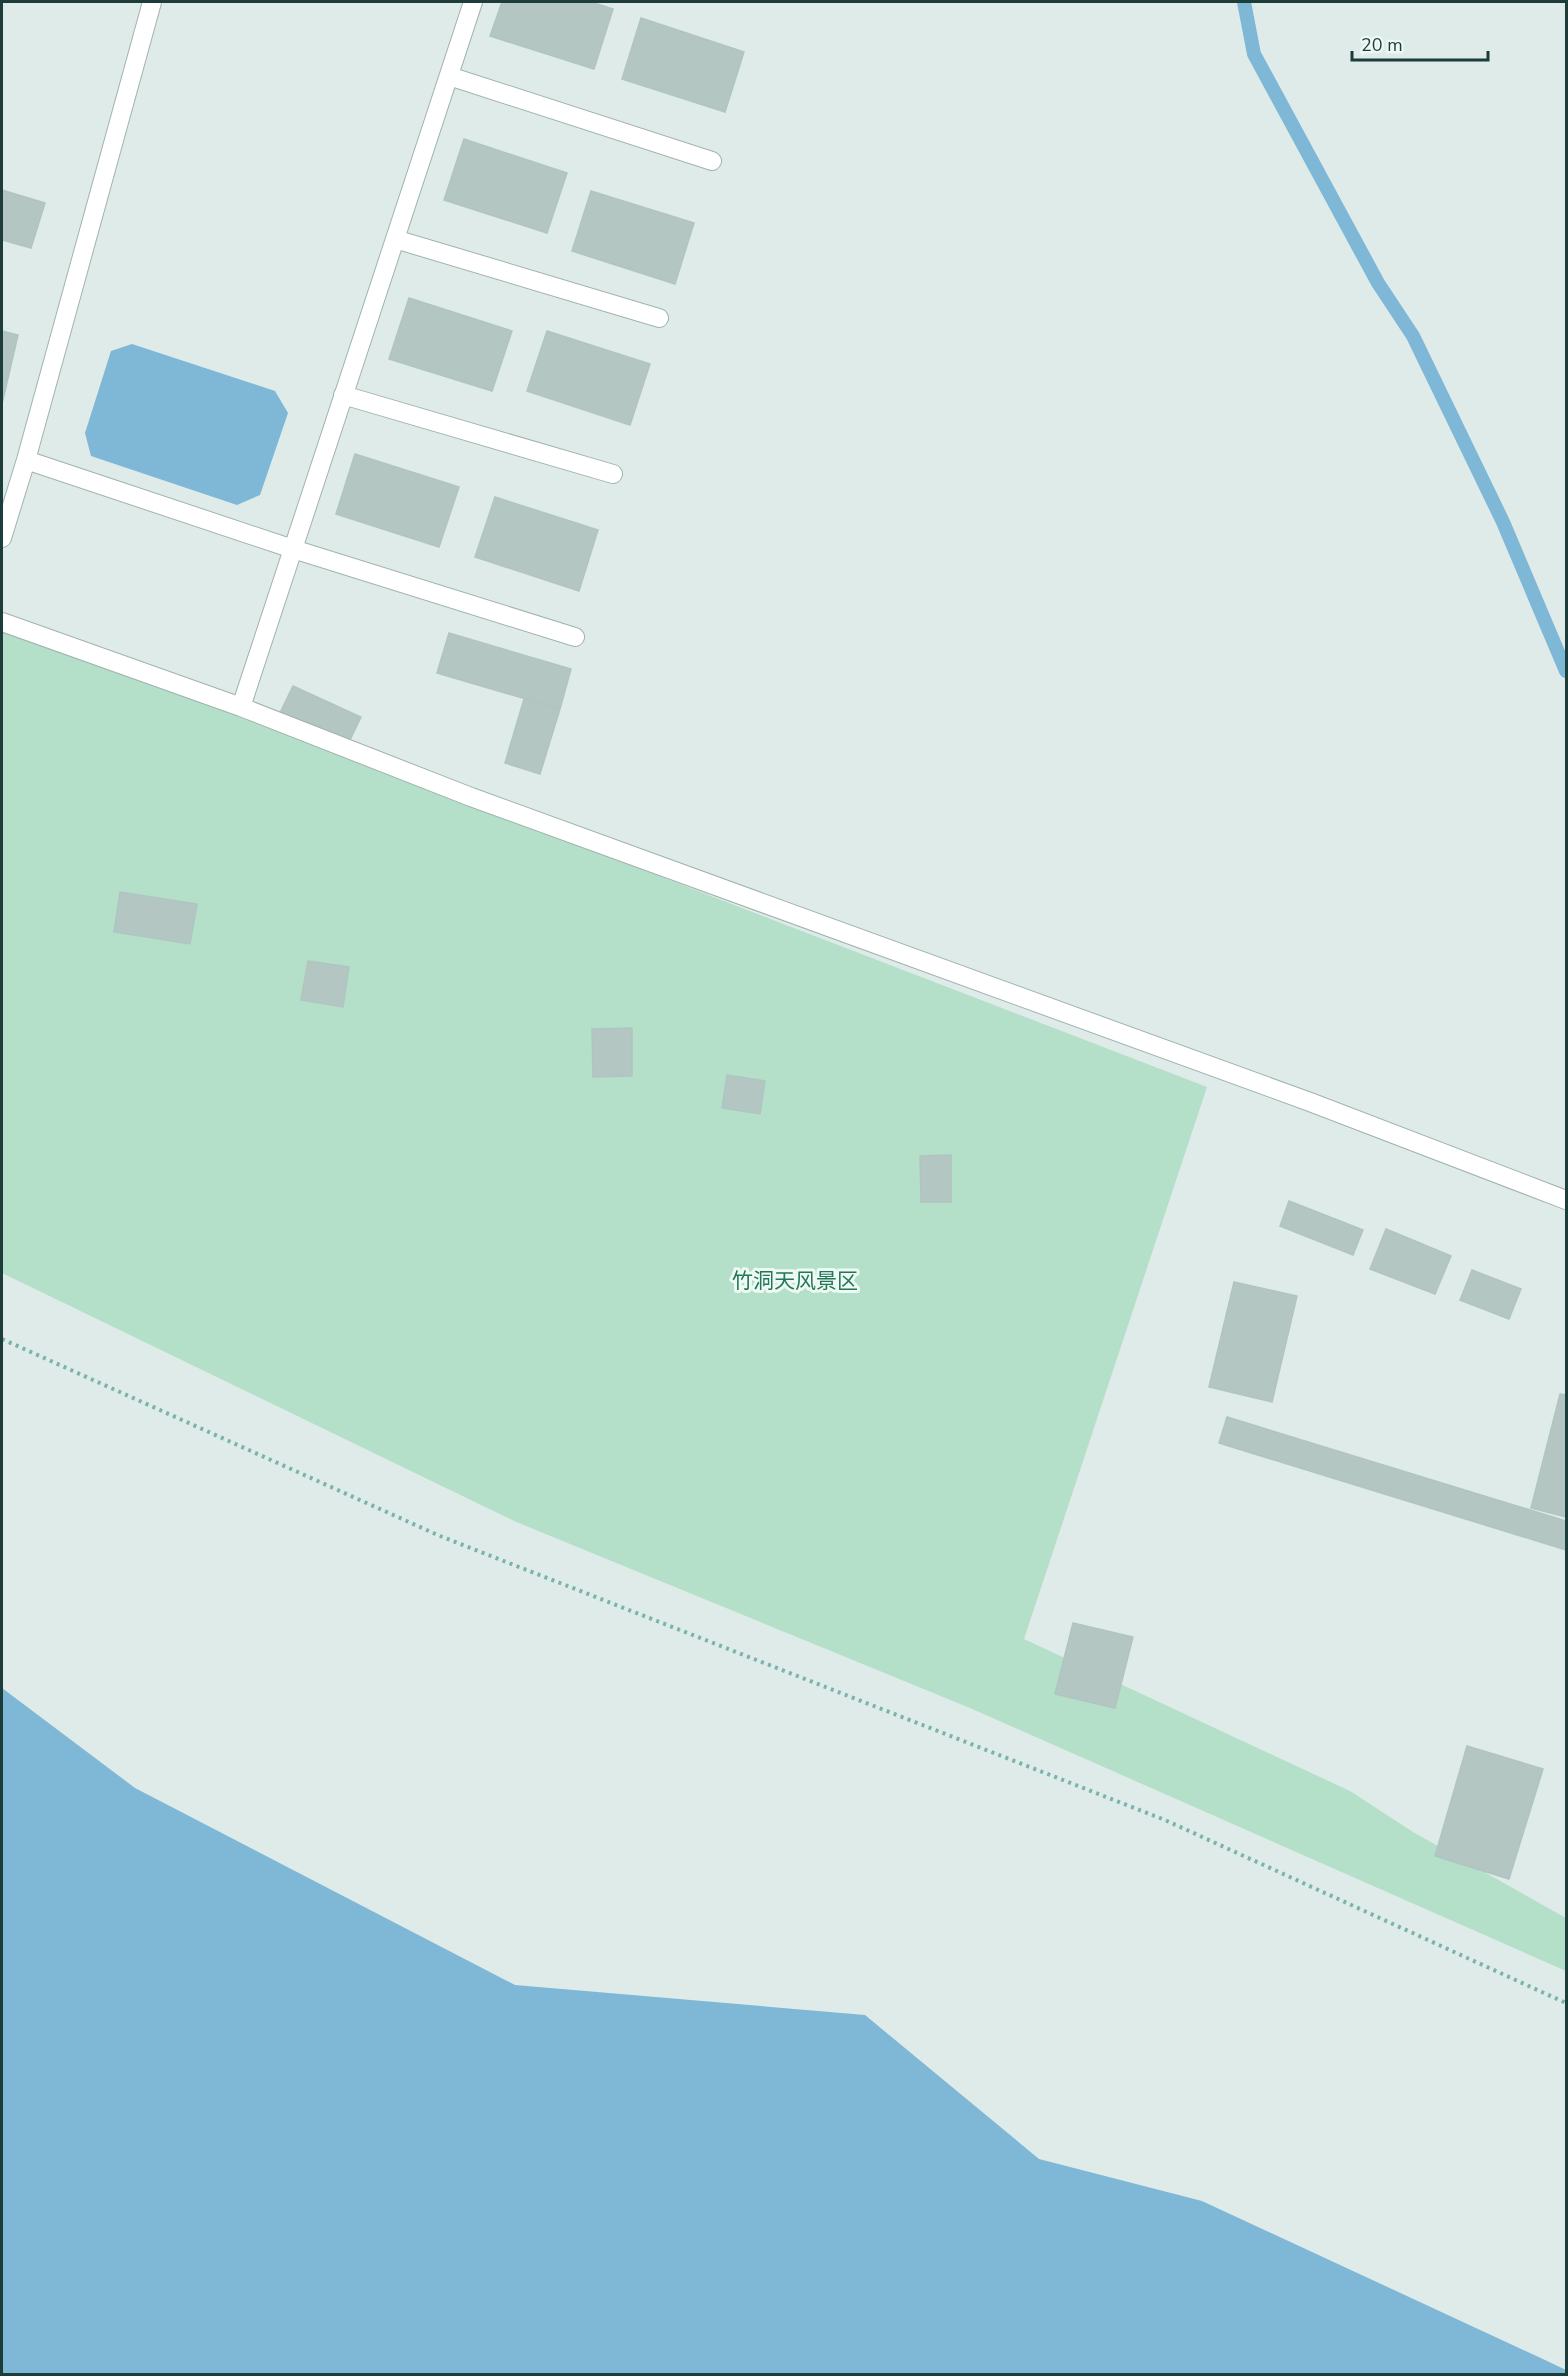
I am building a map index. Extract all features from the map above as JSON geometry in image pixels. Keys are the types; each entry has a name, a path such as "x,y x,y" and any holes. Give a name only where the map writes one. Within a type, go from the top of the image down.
{"lane":[{"path":"2,538 26,460 152,2"},
{"path":"241,707 473,2"},
{"path":"449,76 711,161"},
{"path":"395,239 659,318"},
{"path":"344,395 613,474"},
{"path":"26,460 293,549 575,638"},
{"path":"2,622 241,707 471,797 1299,1098 1566,1200"}],"path":[{"path":"2,1338 440,1536 1165,1820 1566,2003"}],"green space":[{"name":"竹洞天风景区","path":"2,623 1207,1087 1024,1639 1350,1791 1413,1832 1566,1918 1566,1971 970,1708 514,1521 2,1273"}],"water":[{"path":"132,344 275,391 288,413 260,495 237,505 91,456 85,433 111,351"},
{"path":"2,1688 135,1788 515,1985 865,2015 1039,2159 1202,2201 1545,2360 1566,2370 1566,2374 2,2374"}],"building":[{"path":"502,2 591,2 613,9 594,69 490,36"},
{"path":"641,18 744,52 725,112 622,79"},
{"path":"464,139 567,173 547,233 444,200"},
{"path":"2,190 45,203 31,248 2,240"},
{"path":"591,191 694,223 675,284 572,251"},
{"path":"409,298 512,331 492,391 389,359"},
{"path":"2,331 18,335 2,404"},
{"path":"547,331 650,364 630,425 527,391"},
{"path":"355,454 459,487 439,547 336,514"},
{"path":"495,497 598,530 579,591 475,557"},
{"path":"449,633 571,669 560,709 437,673"},
{"path":"293,686 361,717 347,746 279,715"},
{"path":"524,699 560,709 540,774 505,763"},
{"path":"120,892 197,904 190,944 114,932"},
{"path":"308,961 349,967 343,1007 301,1000"},
{"path":"632,1028 632,1076 593,1077 592,1029"},
{"path":"727,1075 765,1081 760,1114 722,1108"},
{"path":"951,1155 951,1202 921,1202 920,1156"},
{"path":"1289,1201 1363,1230 1353,1255 1280,1226"},
{"path":"1386,1229 1451,1256 1435,1294 1370,1269"},
{"path":"1472,1270 1521,1289 1509,1319 1460,1300"},
{"path":"1234,1282 1297,1296 1272,1402 1209,1387"},
{"path":"1560,1394 1566,1395 1566,1517 1531,1508"},
{"path":"1227,1417 1566,1521 1566,1550 1219,1443"},
{"path":"1073,1623 1133,1637 1115,1708 1055,1694"},
{"path":"1467,1746 1543,1769 1509,1879 1435,1856"}],"waterway":[{"path":"1244,2 1254,54 1378,283 1413,336 1503,522 1566,671"}]}
